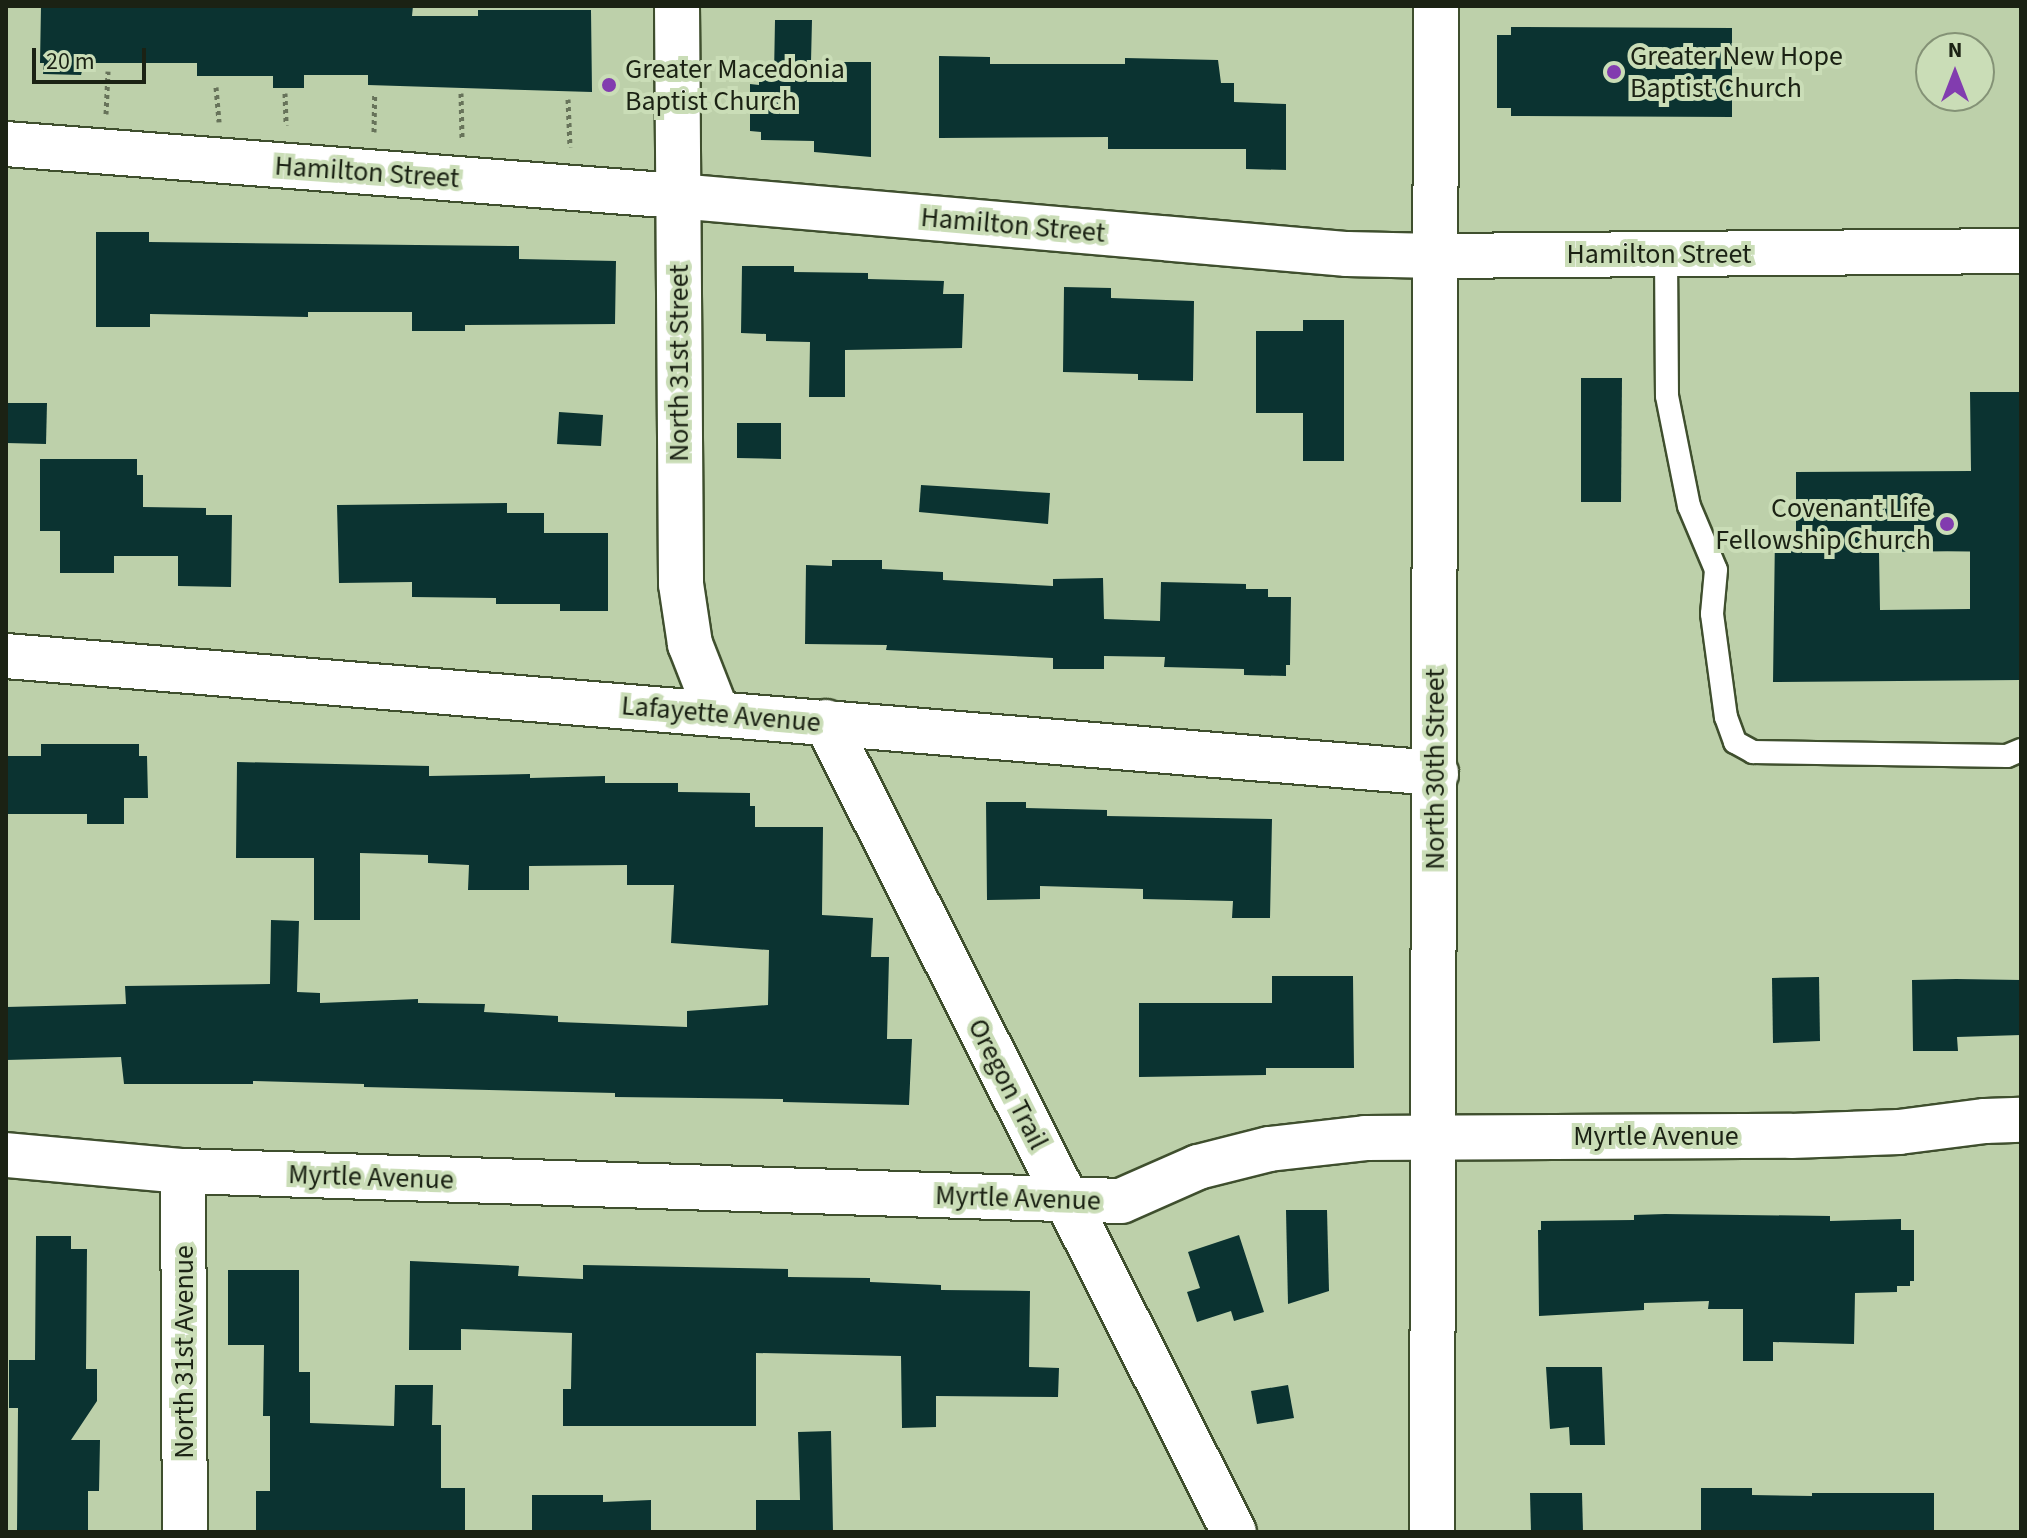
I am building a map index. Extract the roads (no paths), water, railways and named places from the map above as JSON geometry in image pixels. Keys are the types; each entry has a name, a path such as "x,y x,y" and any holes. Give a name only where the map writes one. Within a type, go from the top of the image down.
{"street":[{"name":"North 31st Street","path":"677,6 682,607 690,644 717,713"},
{"name":"North 30th Street","path":"1432,1532 1436,6"},
{"name":"Hamilton Street","path":"6,144 677,196 1347,254 2021,251"},
{"name":"Lafayette Avenue","path":"6,656 1436,773"},
{"name":"Oregon Trail","path":"826,722 1234,1532"},
{"name":"Myrtle Avenue","path":"6,1155 183,1171 1121,1201 1198,1167 1269,1149 1365,1138 1791,1136 1899,1132 1985,1121 2021,1120"},
{"name":"North 31st Avenue","path":"183,1171 185,1532"}],"lane":[{"path":"1666,254 1667,396 1678,466 1689,506 1716,570 1712,614 1726,717 1735,742 1753,752 2007,756 2021,750"}],"place":[{"name":"Greater New Hope Baptist Church","path":"1614,72"},
{"name":"Greater Macedonia Baptist Church","path":"609,85"},
{"name":"Covenant Life Fellowship Church","path":"1947,524"}]}
